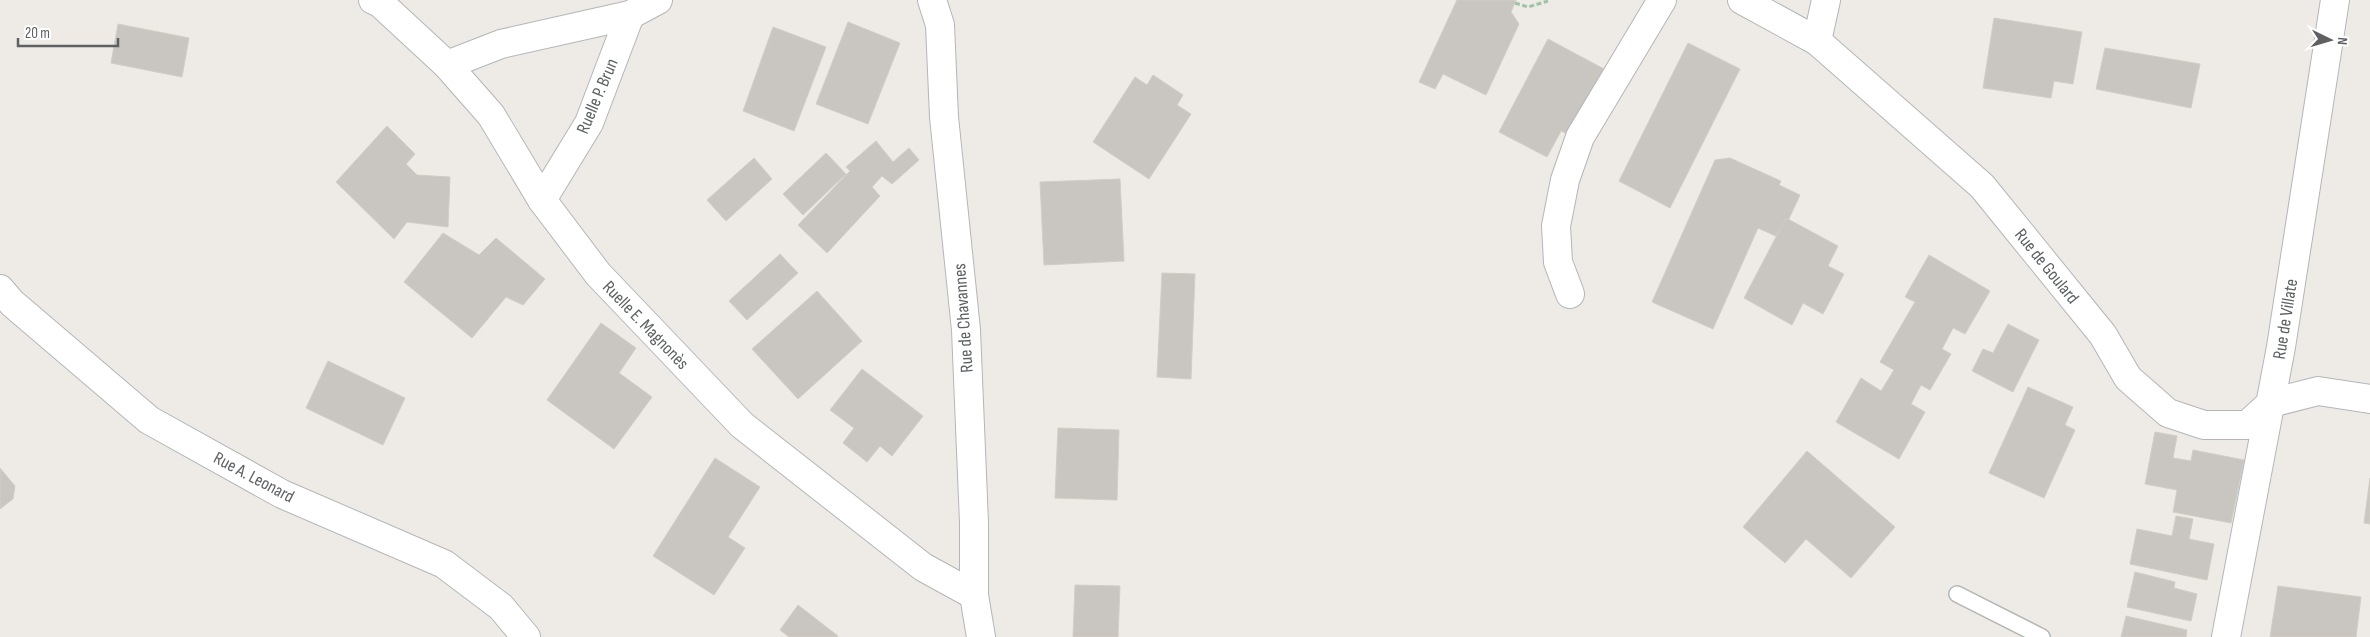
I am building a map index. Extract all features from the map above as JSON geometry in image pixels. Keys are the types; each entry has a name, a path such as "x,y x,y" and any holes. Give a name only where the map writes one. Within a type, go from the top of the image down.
{"street":[{"name":"Ruelle E. Magnonès","path":"373,0 380,2 447,65 491,115 542,200 598,274 742,425 923,567 974,595"},
{"path":"447,65 502,44 630,15 658,0"},
{"name":"Rue de Chavannes","path":"932,0 940,25 944,117 966,330 974,523 974,595 981,637"},
{"path":"1570,294 1558,262 1556,226 1565,180 1580,137 1662,0"},
{"name":"Rue de Goulard","path":"1742,0 1817,41 1982,186 2103,335 2128,378 2168,413 2204,425 2247,426 2271,403 2318,391 2370,399"},
{"path":"1817,41 1826,0"},
{"name":"Rue de Villate","path":"2226,637 2271,403 2336,0"},
{"name":"Ruelle P. Brun","path":"542,200 588,123 630,15"},
{"name":"Rue A. Leonard","path":"0,289 12,303 149,420 282,494 444,564 501,607 526,637"}],"lane":[{"path":"1958,594 2042,637"}],"path":[{"path":"1515,3 1528,7 1548,1"}],"building":[{"path":"1457,0 1516,0 1511,12 1519,24 1486,95 1443,74 1435,89 1419,82"},
{"path":"1994,18 2082,32 2073,84 2054,81 2051,98 1983,88"},
{"path":"848,22 900,43 868,124 816,104"},
{"path":"118,24 189,38 182,77 111,63"},
{"path":"773,27 826,47 794,131 743,111"},
{"path":"1548,39 1604,69 1570,135 1561,131 1547,157 1499,132"},
{"path":"1688,43 1740,69 1670,208 1619,181"},
{"path":"2105,48 2200,64 2191,108 2096,89"},
{"path":"1153,75 1183,95 1177,105 1191,114 1149,179 1093,142 1135,77 1147,85"},
{"path":"387,126 415,154 406,164 417,175 450,177 448,227 407,222 394,239 336,182"},
{"path":"876,141 893,162 909,148 919,160 892,184 882,176 872,187 880,196 827,253 798,225 850,171 846,167"},
{"path":"826,153 846,174 803,215 783,194"},
{"path":"754,158 772,179 726,221 707,200"},
{"path":"1730,158 1781,181 1779,185 1800,195 1780,238 1758,228 1713,329 1652,302 1715,160"},
{"path":"1120,179 1124,261 1044,265 1040,182"},
{"path":"1786,218 1838,246 1828,266 1844,274 1823,314 1803,303 1792,325 1744,298"},
{"path":"443,233 479,255 496,238 545,279 523,305 506,297 472,338 404,282"},
{"path":"780,254 798,273 747,320 729,301"},
{"path":"1929,255 1990,291 1965,334 1953,328 1942,349 1951,354 1930,390 1921,385 1911,404 1925,412 1899,459 1836,422 1861,378 1881,391 1894,370 1880,362 1915,302 1905,297"},
{"path":"1162,273 1195,274 1191,379 1157,377"},
{"path":"817,291 862,341 798,399 752,349"},
{"path":"601,323 636,348 619,373 652,397 614,449 547,400"},
{"path":"2008,324 2039,340 2013,392 1972,371 1983,349 1993,353"},
{"path":"328,361 405,398 383,445 306,408"},
{"path":"862,369 923,416 892,456 880,446 867,462 843,443 854,428 830,410"},
{"path":"2028,387 2073,407 2065,425 2075,430 2044,498 1989,473"},
{"path":"1058,428 1119,430 1117,500 1055,498"},
{"path":"2155,432 2177,436 2173,458 2191,461 2193,450 2244,460 2231,523 2173,512 2177,490 2145,484"},
{"path":"1807,451 1895,527 1851,578 1806,539 1785,563 1743,527"},
{"path":"715,458 760,487 728,537 745,548 714,595 653,556"},
{"path":"0,468 15,486 13,499 0,509"},
{"path":"2370,478 2370,524 2364,523"},
{"path":"2176,516 2193,519 2189,539 2214,544 2207,580 2130,564 2137,529 2172,536"},
{"path":"2135,572 2175,582 2174,588 2197,594 2191,621 2127,607"},
{"path":"1075,585 1120,586 1118,637 1073,637"},
{"path":"2278,586 2361,597 2356,637 2270,637"},
{"path":"798,605 838,636 789,637 780,630"},
{"path":"2126,616 2187,630 2186,637 2121,637"}]}
